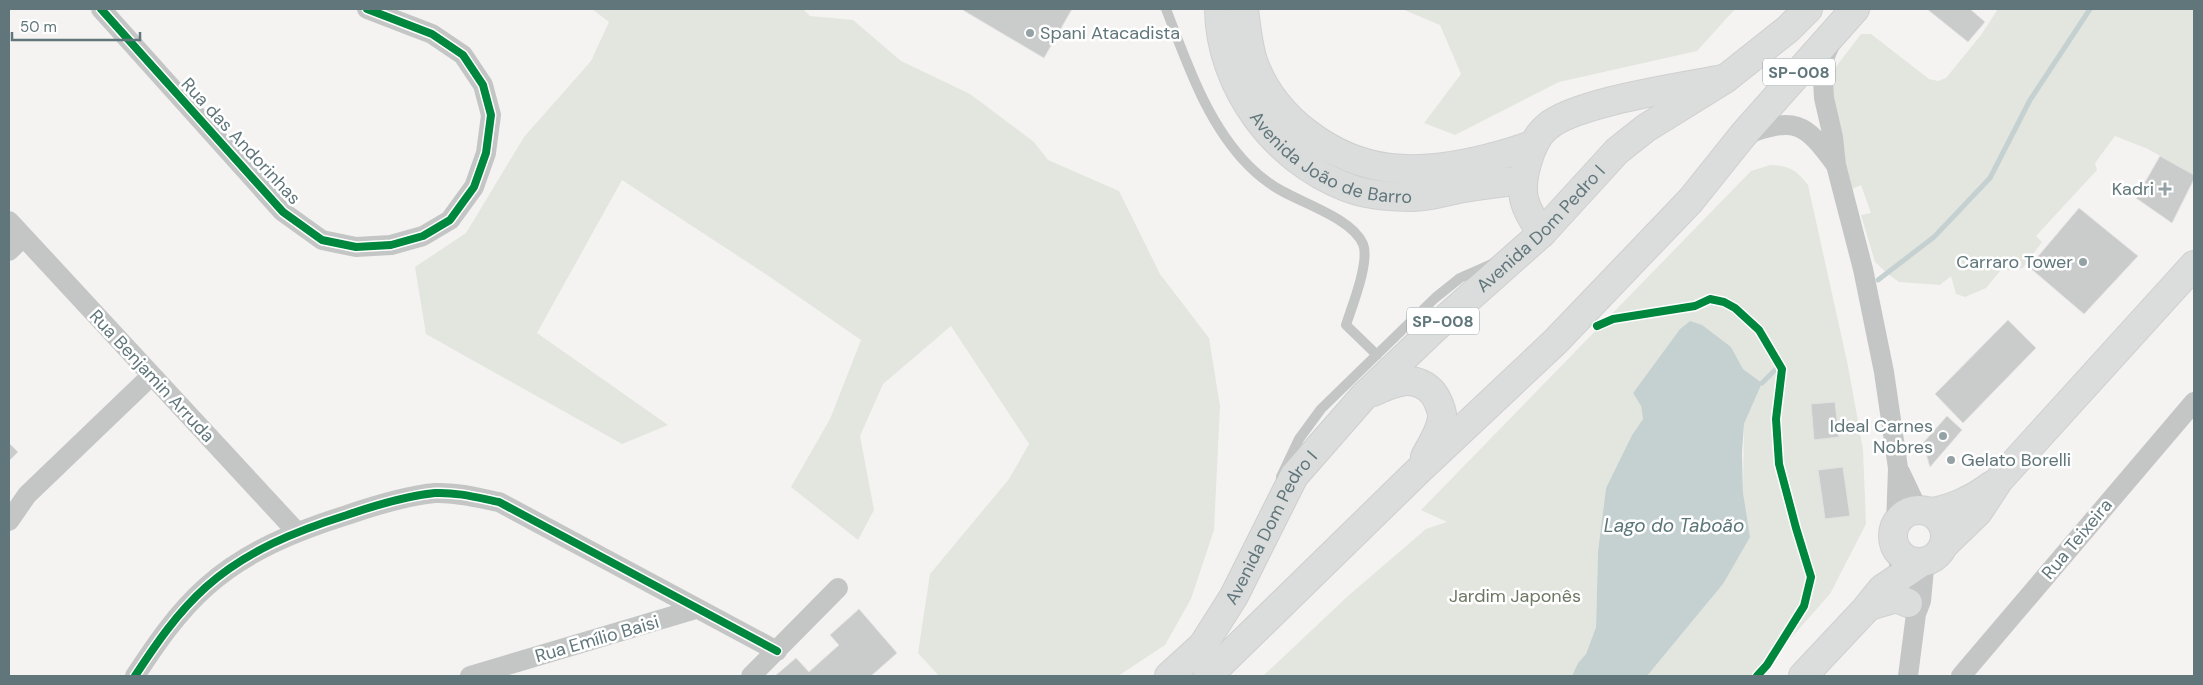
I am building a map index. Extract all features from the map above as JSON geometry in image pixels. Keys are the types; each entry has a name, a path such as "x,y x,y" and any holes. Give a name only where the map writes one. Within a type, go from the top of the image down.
{"main road":[{"name":"Avenida João de Barro","path":"1219,9 1224,55 1233,78 1251,110 1278,143 1312,170 1347,187 1384,195 1415,197 1522,180"},
{"name":"Avenida João de Barro","path":"1244,9 1253,60 1263,84 1281,108 1308,135 1350,158 1390,168 1421,169 1491,157 1532,146"},
{"name":"Avenida Dom Pedro I","path":"1169,676 1203,645 1234,596 1294,476 1364,396 1435,328 1542,233 1617,151 1646,128 1725,78 1788,29 1808,9"},
{"name":"SP-008","path":"1208,676 1419,470 1555,342 1691,200 1743,135 1835,34 1855,9"},
{"path":"1542,233 1526,206 1523,198 1522,180 1532,146 1547,127 1568,114 1725,78"},
{"path":"1803,676 1869,606 1882,589 1924,560 1978,512 1999,480 2194,265"},
{"path":"1364,396 1394,382 1412,380 1426,386 1436,396 1442,414 1439,428 1419,470"},
{"path":"1910,523 1974,497 1999,480"},
{"path":"1910,523 1941,521 1944,529 1924,560"},
{"path":"1910,523 1904,557 1924,560"},
{"path":"1869,606 1896,598 1912,608"}],"street":[{"name":"Rua das Andorinhas","path":"101,9 283,212 322,240 356,247 391,245 423,236 450,220 474,187 486,153 491,115 483,84 463,55 432,34 367,9"},
{"path":"1835,34 1822,63 1821,78 1833,136 1836,164 1861,260 1878,341 1898,468 1910,523"},
{"path":"1743,135 1767,127 1785,124 1801,127 1813,135 1836,164"},
{"name":"Rua Benjamin Arruda","path":"9,221 296,531"},
{"path":"9,251 23,237"},
{"path":"9,520 27,495 151,376"},
{"name":"Rua Teixeira","path":"1961,676 2194,402"},
{"path":"1898,468 1910,523"},
{"path":"135,676 161,636 206,587 251,554 296,531 392,500 437,493 465,495 500,502 777,651"},
{"path":"1912,608 1921,601 1924,560"},
{"path":"1908,676 1912,608 1924,560"},
{"path":"751,676 838,588"},
{"name":"Rua Emílio Baisi","path":"470,676 696,609"}],"lane":[{"path":"1166,9 1193,78 1228,140 1249,166 1280,190 1344,224 1357,234 1364,246 1365,260 1346,325 1377,355"},
{"path":"1254,558 1284,467 1299,439 1321,409 1435,298 1460,278 1484,266 1521,253"}],"green space":[{"path":"592,9 803,9 810,16 853,20 901,61 970,94 1034,142 1048,160 1119,191 1160,274 1209,338 1220,406 1214,530 1191,599 1165,645 1118,676 939,676 918,653 930,574 1009,479 1029,444 951,326 883,384 860,436 874,510 858,540 791,487 830,419 861,340 773,279 622,180 537,333 668,425 622,444 426,334 415,267 466,233 524,137 591,61 609,22"},
{"path":"1402,9 1735,9 1697,51 1559,82 1455,135 1424,123 1461,74 1440,25"},
{"path":"1998,9 2194,9 2194,175 2148,149 2115,136 2095,163 2097,170 2036,236 2042,242 2023,268 2000,271 1986,288 1965,297 1956,294 1951,276 1940,285 1899,282 1875,262 1861,215 1871,213 1861,185 1852,189 1825,81 1861,34 1871,34 1929,79 1938,81 1946,78 1981,35"},
{"name":"Jardim Japonês","path":"1770,165 1792,169 1808,185 1848,366 1863,449 1866,524 1830,594 1757,676 1647,676 1723,584 1743,493 1744,424 1762,383 1743,369 1731,347 1690,321 1680,329 1633,393 1641,406 1643,419 1632,435 1606,488 1598,551 1596,627 1586,654 1578,663 1572,676 1263,676 1348,596 1426,529 1447,522 1421,510 1751,171"}],"water":[{"name":"Lago do Taboão","path":"1690,321 1702,325 1731,347 1743,369 1762,383 1744,424 1742,453 1743,493 1750,537 1723,584 1647,676 1572,676 1578,663 1586,654 1596,627 1598,551 1606,488 1632,435 1643,419 1641,406 1633,393 1680,329"}],"building":[{"name":"Spani Atacadista","path":"961,9 1072,9 1044,58"},
{"path":"1927,9 1970,9 1985,22 1968,42"},
{"name":"Kadri","path":"2160,156 2194,175 2194,179 2172,223 2136,198"},
{"name":"Carraro Tower","path":"2079,208 2138,256 2084,314 2029,267"},
{"path":"2008,320 2036,348 1963,423 1935,394"},
{"path":"1835,402 1839,437 1814,440 1811,404"},
{"name":"Ideal Carnes Nobres","path":"1947,416 1962,430 1930,467 1923,443"},
{"path":"9,443 18,452 9,461"},
{"path":"1843,467 1850,516 1825,519 1818,470"},
{"path":"859,609 897,653 871,676 775,676 796,658 809,672 839,645 830,635"}],"waterway":[{"path":"1878,280 1934,237 1990,178 2030,100 2090,9"},
{"path":"1762,383 1778,367"}],"cycle path":[{"path":"101,9 283,212 322,240 356,247 391,245 423,236 450,220 474,187 486,153 491,115 483,85 463,55 432,34 367,9"},
{"path":"1597,326 1613,319 1695,306 1710,299 1724,302 1735,308 1759,330 1782,369 1776,419 1779,464 1811,577 1804,606 1767,665 1757,676"},
{"path":"135,676 176,618 195,597 221,574 238,563 291,535 328,521 391,501 435,493 460,494 499,502 777,651"}],"place":[{"name":"Spani Atacadista","path":"1030,33"},
{"name":"Kadri","path":"2165,189"},
{"name":"Carraro Tower","path":"2083,262"},
{"name":"Ideal Carnes Nobres","path":"1943,436"},
{"name":"Gelato Borelli","path":"1951,460"}]}
